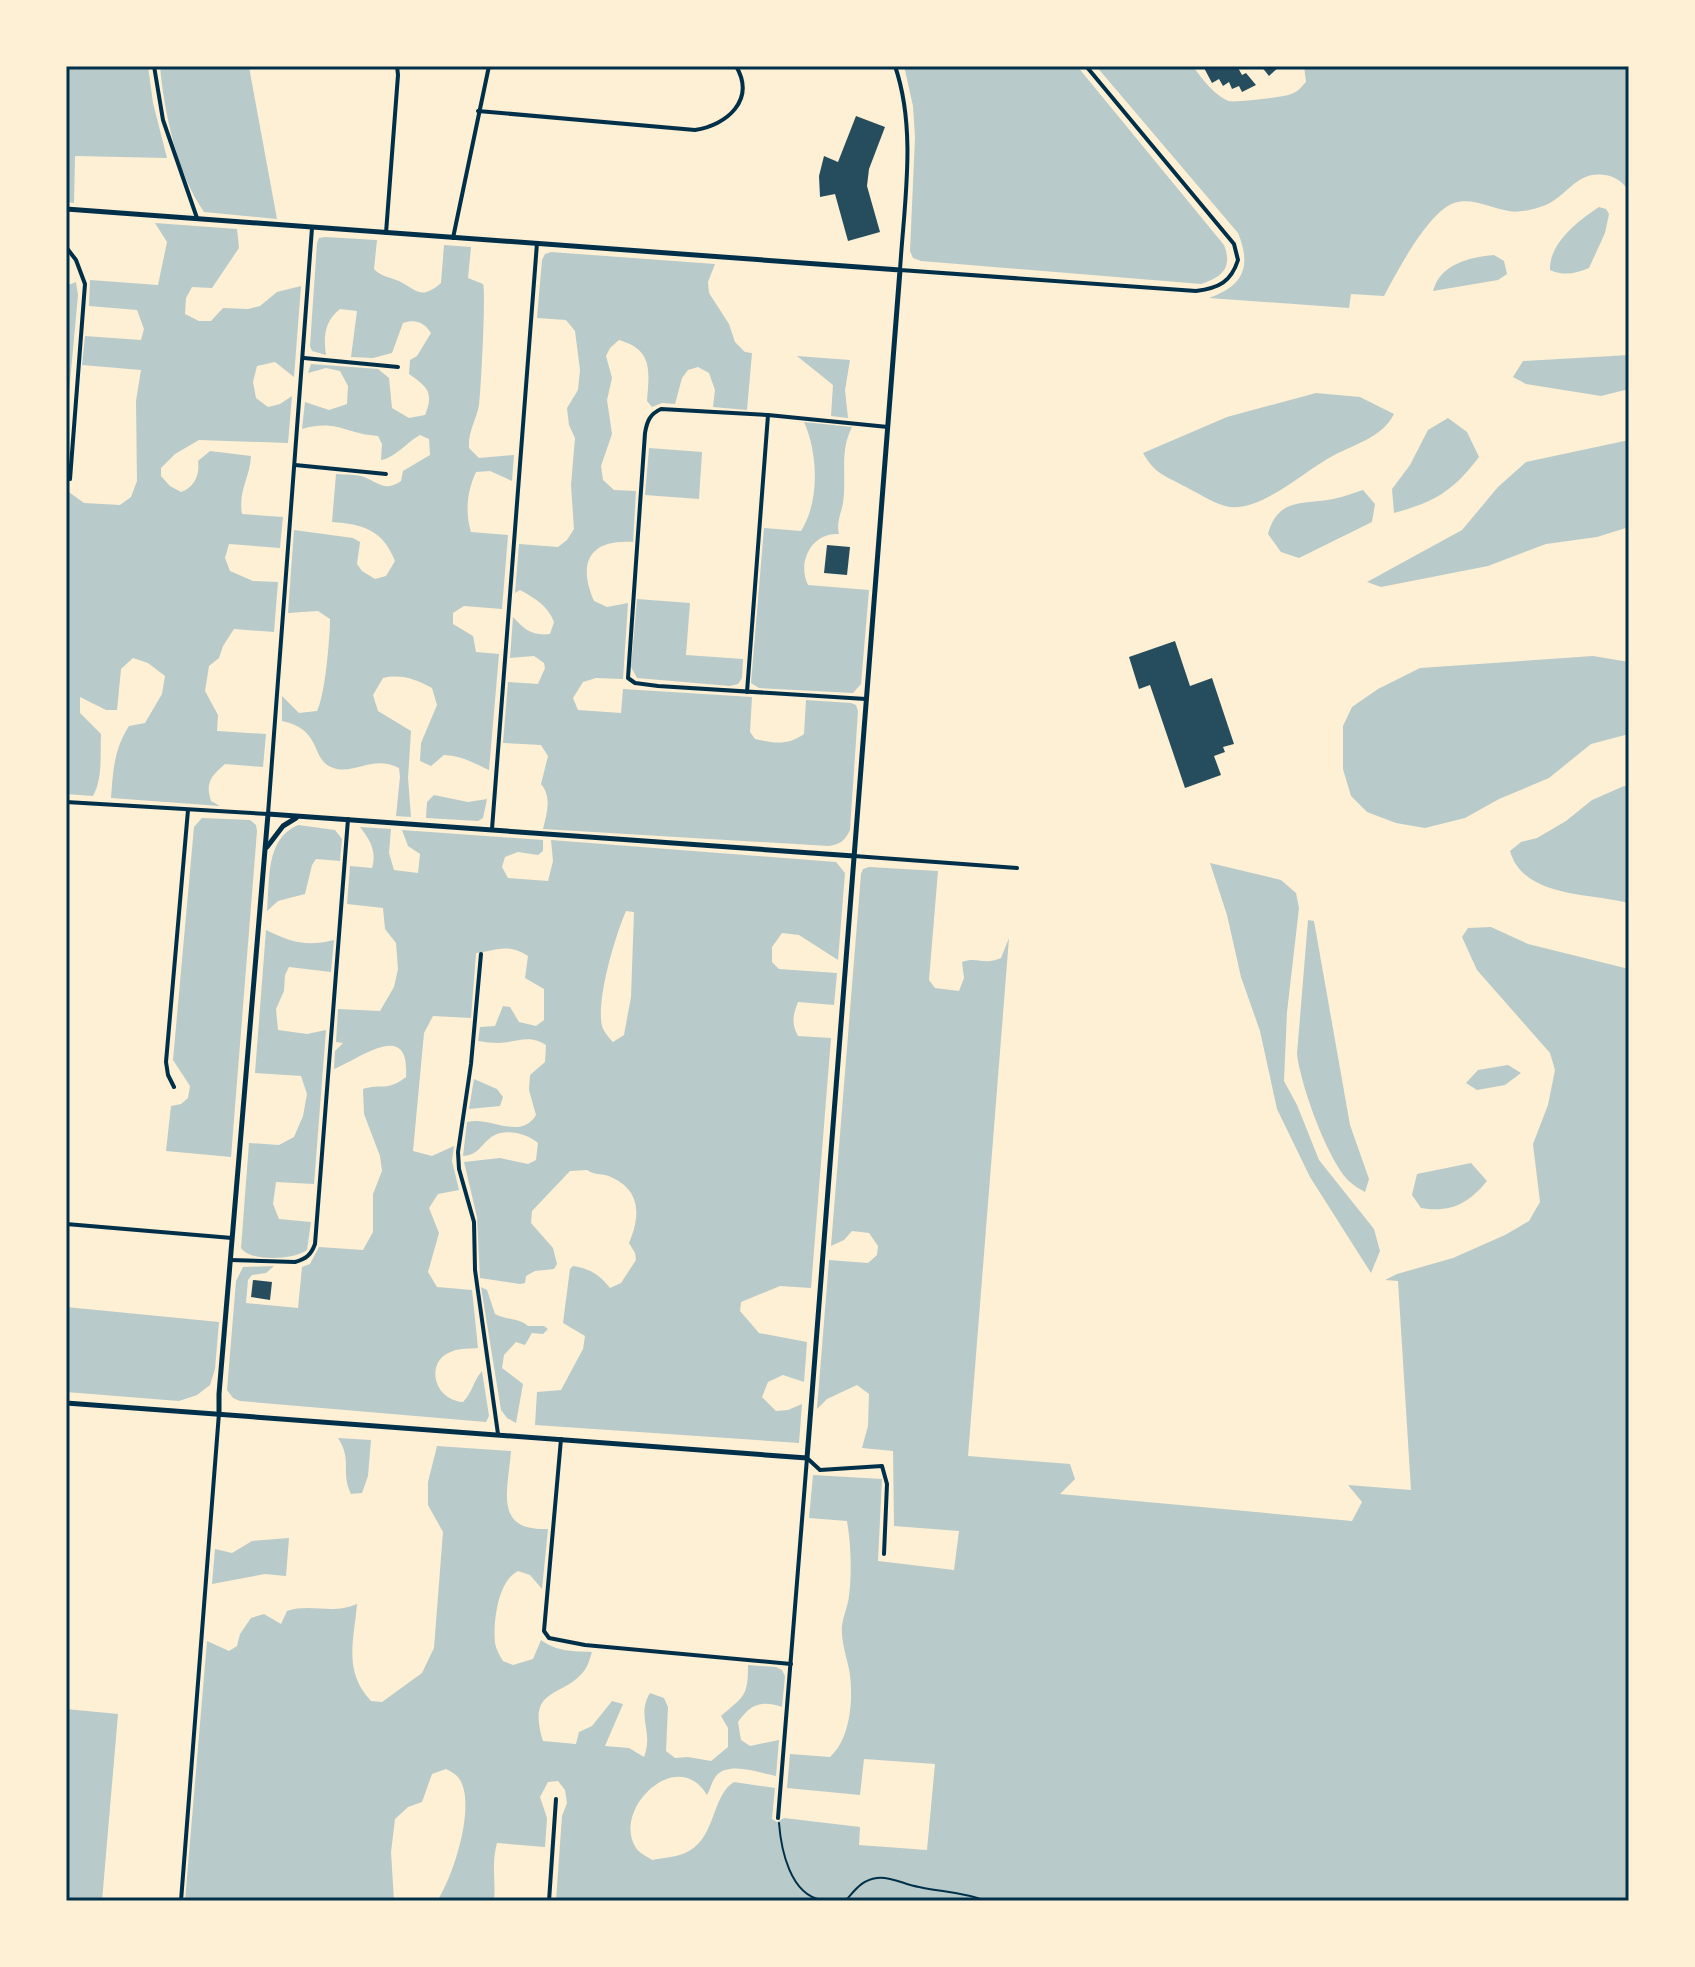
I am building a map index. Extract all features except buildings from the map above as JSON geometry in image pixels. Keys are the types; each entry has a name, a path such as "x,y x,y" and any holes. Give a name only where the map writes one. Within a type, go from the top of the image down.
{"street":[{"path":"154,66 163,120 198,220"},
{"path":"386,233 397,66"},
{"path":"453,238 489,66"},
{"path":"478,111 695,130 724,121 736,108 742,91 741,75 736,66"},
{"path":"778,1818 900,270 906,109 895,66"},
{"path":"66,209 1196,291 1212,289 1227,282 1238,260 1234,244 1086,66"},
{"path":"181,1901 312,228"},
{"path":"492,829 537,243"},
{"path":"66,247 76,260 85,284 70,479"},
{"path":"304,358 398,367"},
{"path":"866,699 658,686 635,683 628,678 643,463 647,421 661,409 768,415 888,427"},
{"path":"747,692 768,415"},
{"path":"295,465 386,474"},
{"path":"66,802 348,819 1017,868"},
{"path":"174,1087 166,1062 188,810"},
{"path":"265,852 283,826 298,817"},
{"path":"230,1260 295,1262 311,1253 315,1244 348,819"},
{"path":"481,954 471,1064 458,1152 459,1169 474,1222 475,1270 498,1434"},
{"path":"66,1224 232,1238"},
{"path":"66,1403 807,1458 820,1470 882,1466 887,1484 884,1554"},
{"path":"561,1439 544,1631 549,1638 585,1645 791,1664"},
{"path":"549,1901 556,1799"}],"path":[{"path":"778,1818 785,1857 800,1888 813,1898 847,1900 862,1882 878,1878 967,1894 986,1901"}],"shaded area":[{"path":"66,66 148,66 153,103 167,158 75,156 74,203 66,202"},
{"path":"160,66 249,67 277,219 204,212 186,180 173,142"},
{"path":"904,66 1077,66 1224,245 1227,260 1224,270 1201,284 913,258 910,251 915,137 913,106"},
{"path":"1096,66 1193,66 1214,91 1224,99 1233,101 1293,93 1306,82 1304,66 1629,66 1629,191 1616,179 1598,174 1580,180 1550,203 1529,210 1513,212 1475,202 1454,203 1424,230 1384,296 1351,294 1349,308 1209,298 1230,288 1242,274 1244,256 1238,233"},
{"path":"1599,207 1609,214 1605,233 1589,268 1570,274 1550,270 1554,251 1560,242 1574,226"},
{"path":"155,223 237,229 239,248 212,288 192,287 186,298 185,314 199,321 211,321 223,308 260,306 277,292 301,286 294,377 275,362 257,366 253,382 256,398 268,407 292,396 288,443 199,440 175,454 161,468 161,476 181,492 193,483 198,461 210,451 251,456 242,498 242,514 283,517 280,548 229,544 225,558 230,571 253,581 278,582 274,632 234,629 219,658 209,666 205,691 218,715 217,731 266,734 263,767 225,764 213,776 209,795 211,801 220,806 111,798 120,743 129,726 145,723 162,694 165,676 148,663 133,658 121,669 117,710 106,710 80,697 80,713 101,734 100,774 93,796 66,794 66,490 84,503 120,505 131,497 137,481 136,401 141,370 82,365 85,336 141,340 144,329 137,310 89,306 90,280 158,285 167,242"},
{"path":"319,238 377,240 374,269 420,292 429,291 441,283 444,245 471,247 468,278 483,284 484,304 479,405 469,448 479,458 514,455 512,481 490,471 476,472 468,502 471,532 508,535 502,609 464,606 453,613 453,624 473,636 476,652 499,654 489,770 468,760 444,755 431,766 420,761 421,743 437,705 432,688 408,678 390,677 383,678 373,695 378,711 411,731 408,778 411,817 396,816 399,768 380,763 347,769 331,767 321,758 304,730 282,721 282,696 299,713 317,711 325,680 329,639 330,619 318,611 288,613 294,530 353,538 360,542 357,564 362,571 375,579 386,576 395,561 378,536 362,527 332,522 336,474 361,476 391,486 401,481 403,471 430,455 429,439 420,435 381,460 382,444 378,436 333,426 302,429 305,402 329,410 347,404 348,386 340,371 326,368 308,373 311,364 378,369 389,378 392,408 409,418 425,415 429,401 428,391 409,374 410,360 417,356 431,333 419,322 403,323 392,353 373,358 351,357 357,311 340,309 326,329 326,355 312,351 317,243"},
{"path":"545,254 715,264 708,282 709,293 729,324 735,342 745,352 752,353 747,410 713,407 715,390 709,373 698,367 688,370 682,378 675,404 662,403 652,407 647,401 648,372 644,356 630,344 619,340 606,356 612,378 607,400 612,434 601,466 603,480 614,490 636,491 633,542 606,544 597,549 591,556 587,575 594,601 607,607 628,603 623,679 596,678 583,682 573,698 578,710 621,713 623,689 752,697 750,732 755,739 780,742 804,734 806,700 856,705 850,830 839,843 829,846 543,829 548,800 541,784 548,756 541,745 503,743 508,682 538,684 545,668 544,663 534,656 510,658 513,617 525,629 538,634 550,634 554,622 536,599 520,590 515,593 519,544 558,547 574,529 571,485 575,438 569,425 567,408 578,390 580,370 575,331 566,320 537,318 542,260"},
{"path":"1494,255 1504,261 1507,274 1498,280 1433,291 1449,268 1466,260"},
{"path":"76,282 78,295 66,425 66,286"},
{"path":"1629,355 1629,389 1601,396 1526,384 1513,377 1523,361"},
{"path":"797,356 850,360 845,390 848,418 831,416 833,385"},
{"path":"1316,393 1360,397 1394,414 1374,435 1329,458 1265,499 1251,504 1225,506 1210,500 1161,474 1143,453 1227,417"},
{"path":"1448,418 1467,432 1479,457 1461,479 1442,494 1394,513 1392,489 1410,465 1428,430"},
{"path":"804,422 852,427 844,455 844,493 838,522 839,534 829,535 814,543 804,567 808,585 869,590 861,684 853,693 759,688 751,683 764,528 801,531 814,492 812,448"},
{"path":"1629,440 1629,527 1597,537 1546,544 1488,566 1381,587 1367,582 1462,530 1498,487 1526,462"},
{"path":"649,448 702,452 699,499 645,495"},
{"path":"1363,490 1375,504 1372,522 1299,558 1281,552 1268,534 1272,522 1285,508"},
{"path":"637,599 690,603 686,655 743,659 742,678 738,684 730,686 637,678 631,667"},
{"path":"1593,656 1629,662 1629,734 1591,744 1549,778 1499,799 1465,818 1425,828 1396,823 1367,812 1351,796 1343,769 1343,726 1352,707 1378,689 1420,668"},
{"path":"1624,786 1629,787 1629,903 1560,891 1529,878 1517,866 1510,851 1521,842 1537,838 1566,821 1592,800"},
{"path":"434,795 468,802 487,799 483,818 478,821 426,818 427,802"},
{"path":"202,818 250,820 257,831 231,1157 166,1151 171,1106 181,1104 188,1098 190,1086 173,1060 194,827"},
{"path":"298,825 335,830 342,839 340,861 316,859 305,894 278,901 267,911 274,850 287,831"},
{"path":"360,827 391,829 389,853 394,870 418,873 420,854 408,846 402,830 543,840 543,851 538,855 518,852 505,857 502,867 508,878 548,881 553,861 551,840 836,862 845,873 838,960 799,935 782,933 772,947 772,962 779,969 837,973 834,1005 798,1002 794,1019 798,1036 831,1038 811,1288 780,1286 741,1302 740,1311 759,1333 807,1342 804,1382 783,1375 768,1382 762,1397 776,1411 802,1404 799,1443 535,1425 537,1392 561,1390 583,1349 585,1336 563,1323 570,1269 573,1266 589,1270 610,1288 621,1283 636,1260 629,1243 636,1206 628,1190 608,1176 587,1170 570,1171 532,1211 531,1223 553,1248 557,1264 554,1269 535,1271 526,1276 525,1283 520,1284 480,1278 477,1217 464,1162 500,1158 528,1164 536,1160 538,1143 521,1134 500,1133 475,1152 463,1156 467,1122 513,1127 529,1123 536,1115 529,1090 530,1075 545,1062 546,1045 534,1040 478,1041 480,1027 495,1026 503,1006 510,1007 519,1022 536,1026 544,1020 544,989 525,978 528,956 508,949 476,953 471,1018 433,1016 424,1033 413,1151 432,1156 454,1146 452,1161 459,1190 438,1194 429,1208 439,1233 428,1272 437,1287 472,1290 478,1348 456,1350 444,1356 438,1362 436,1379 445,1394 463,1402 482,1371 489,1416 486,1422 240,1401 227,1390 236,1281 243,1267 274,1266 266,1273 252,1275 248,1280 246,1303 298,1308 302,1267 310,1264 319,1247 363,1250 373,1232 373,1194 382,1171 380,1156 364,1114 363,1089 389,1086 406,1077 405,1059 400,1049 392,1046 381,1047 334,1069 335,1051 343,1043 336,1042 338,1009 380,1011 394,987 398,969 396,943 385,929 383,908 347,904 350,866 372,868 373,851","holes":["626,911 634,912 631,997 624,1035 613,1042 602,1026 604,985"]},
{"path":"1210,863 1281,880 1296,893 1299,908 1287,1012 1284,1081 1319,1160 1374,1229 1380,1251 1371,1273 1310,1177 1277,1109 1260,1031 1241,977 1227,915"},
{"path":"863,869 938,871 929,980 935,988 959,991 964,978 962,962 1001,958 1009,938 968,1456 1070,1464 1075,1479 1060,1494 1352,1521 1362,1502 1348,1485 1411,1490 1398,1281 1385,1280 1453,1258 1529,1221 1540,1202 1533,1144 1548,1105 1555,1070 1550,1053 1477,970 1462,937 1468,928 1491,927 1528,944 1629,969 1629,1901 556,1901 562,1816 567,1803 565,1790 558,1781 548,1782 540,1797 547,1818 545,1847 497,1843 494,1901 437,1901 450,1875 465,1820 463,1787 457,1776 446,1769 432,1774 422,1802 408,1807 395,1819 391,1852 394,1901 185,1901 207,1641 229,1651 237,1646 240,1634 251,1618 264,1614 281,1624 287,1611 339,1609 357,1604 353,1667 362,1690 371,1701 382,1702 422,1673 434,1648 443,1532 428,1505 428,1482 437,1446 511,1451 507,1494 511,1516 530,1528 548,1529 542,1589 530,1575 518,1571 511,1576 498,1602 495,1634 503,1661 513,1665 533,1659 541,1640 559,1649 592,1652 584,1671 543,1702 539,1723 543,1741 576,1744 579,1732 592,1726 612,1701 623,1704 605,1746 629,1748 644,1757 647,1748 645,1709 650,1693 664,1698 668,1707 666,1751 675,1758 711,1761 728,1747 728,1728 721,1716 746,1690 748,1665 776,1667 785,1676 782,1707 757,1705 738,1722 741,1740 750,1746 779,1740 776,1776 728,1769 716,1776 707,1795 694,1781 680,1777 665,1780 651,1788 632,1817 631,1833 639,1852 652,1860 689,1851 704,1836 721,1796 734,1782 775,1788 772,1819 777,1822 784,1818 860,1827 859,1845 927,1850 935,1764 864,1759 860,1795 787,1788 790,1754 830,1757 843,1739 851,1704 842,1632 851,1578 847,1521 809,1518 813,1475 882,1479 878,1561 954,1570 959,1531 894,1526 893,1451 862,1448 868,1426 869,1394 857,1385 827,1399 817,1409 829,1260 868,1263 877,1255 878,1246 869,1233 852,1231 844,1240 831,1246 861,874"},
{"path":"1308,920 1314,921 1350,1125 1369,1179 1365,1192 1350,1182 1333,1158 1316,1121 1299,1067 1297,1054"},
{"path":"266,930 298,942 334,940 331,972 289,967 276,1009 278,1030 307,1034 326,1030 314,1184 276,1182 273,1204 279,1219 311,1222 307,1250 292,1256 272,1258 253,1256 241,1248 249,1143 279,1145 294,1137 303,1116 307,1094 301,1076 255,1073"},
{"path":"1508,1065 1521,1073 1505,1085 1477,1090 1466,1083 1478,1070"},
{"path":"474,1079 497,1089 503,1097 500,1106 469,1109"},
{"path":"1471,1163 1487,1181 1473,1195 1450,1207 1421,1208 1412,1195 1417,1174"},
{"path":"481,1287 487,1290 495,1314 528,1326 548,1329 543,1334 532,1333 525,1345 516,1342 504,1355 502,1368 523,1384 516,1423 501,1410"},
{"path":"66,1307 219,1322 215,1369 210,1385 197,1395 179,1401 66,1392"},
{"path":"338,1438 371,1440 368,1476 362,1493 351,1494 346,1478 345,1454"},
{"path":"289,1538 286,1576 265,1574 212,1584 215,1549 232,1553 252,1541"},
{"path":"66,1709 118,1714 102,1901 66,1901"}]}
